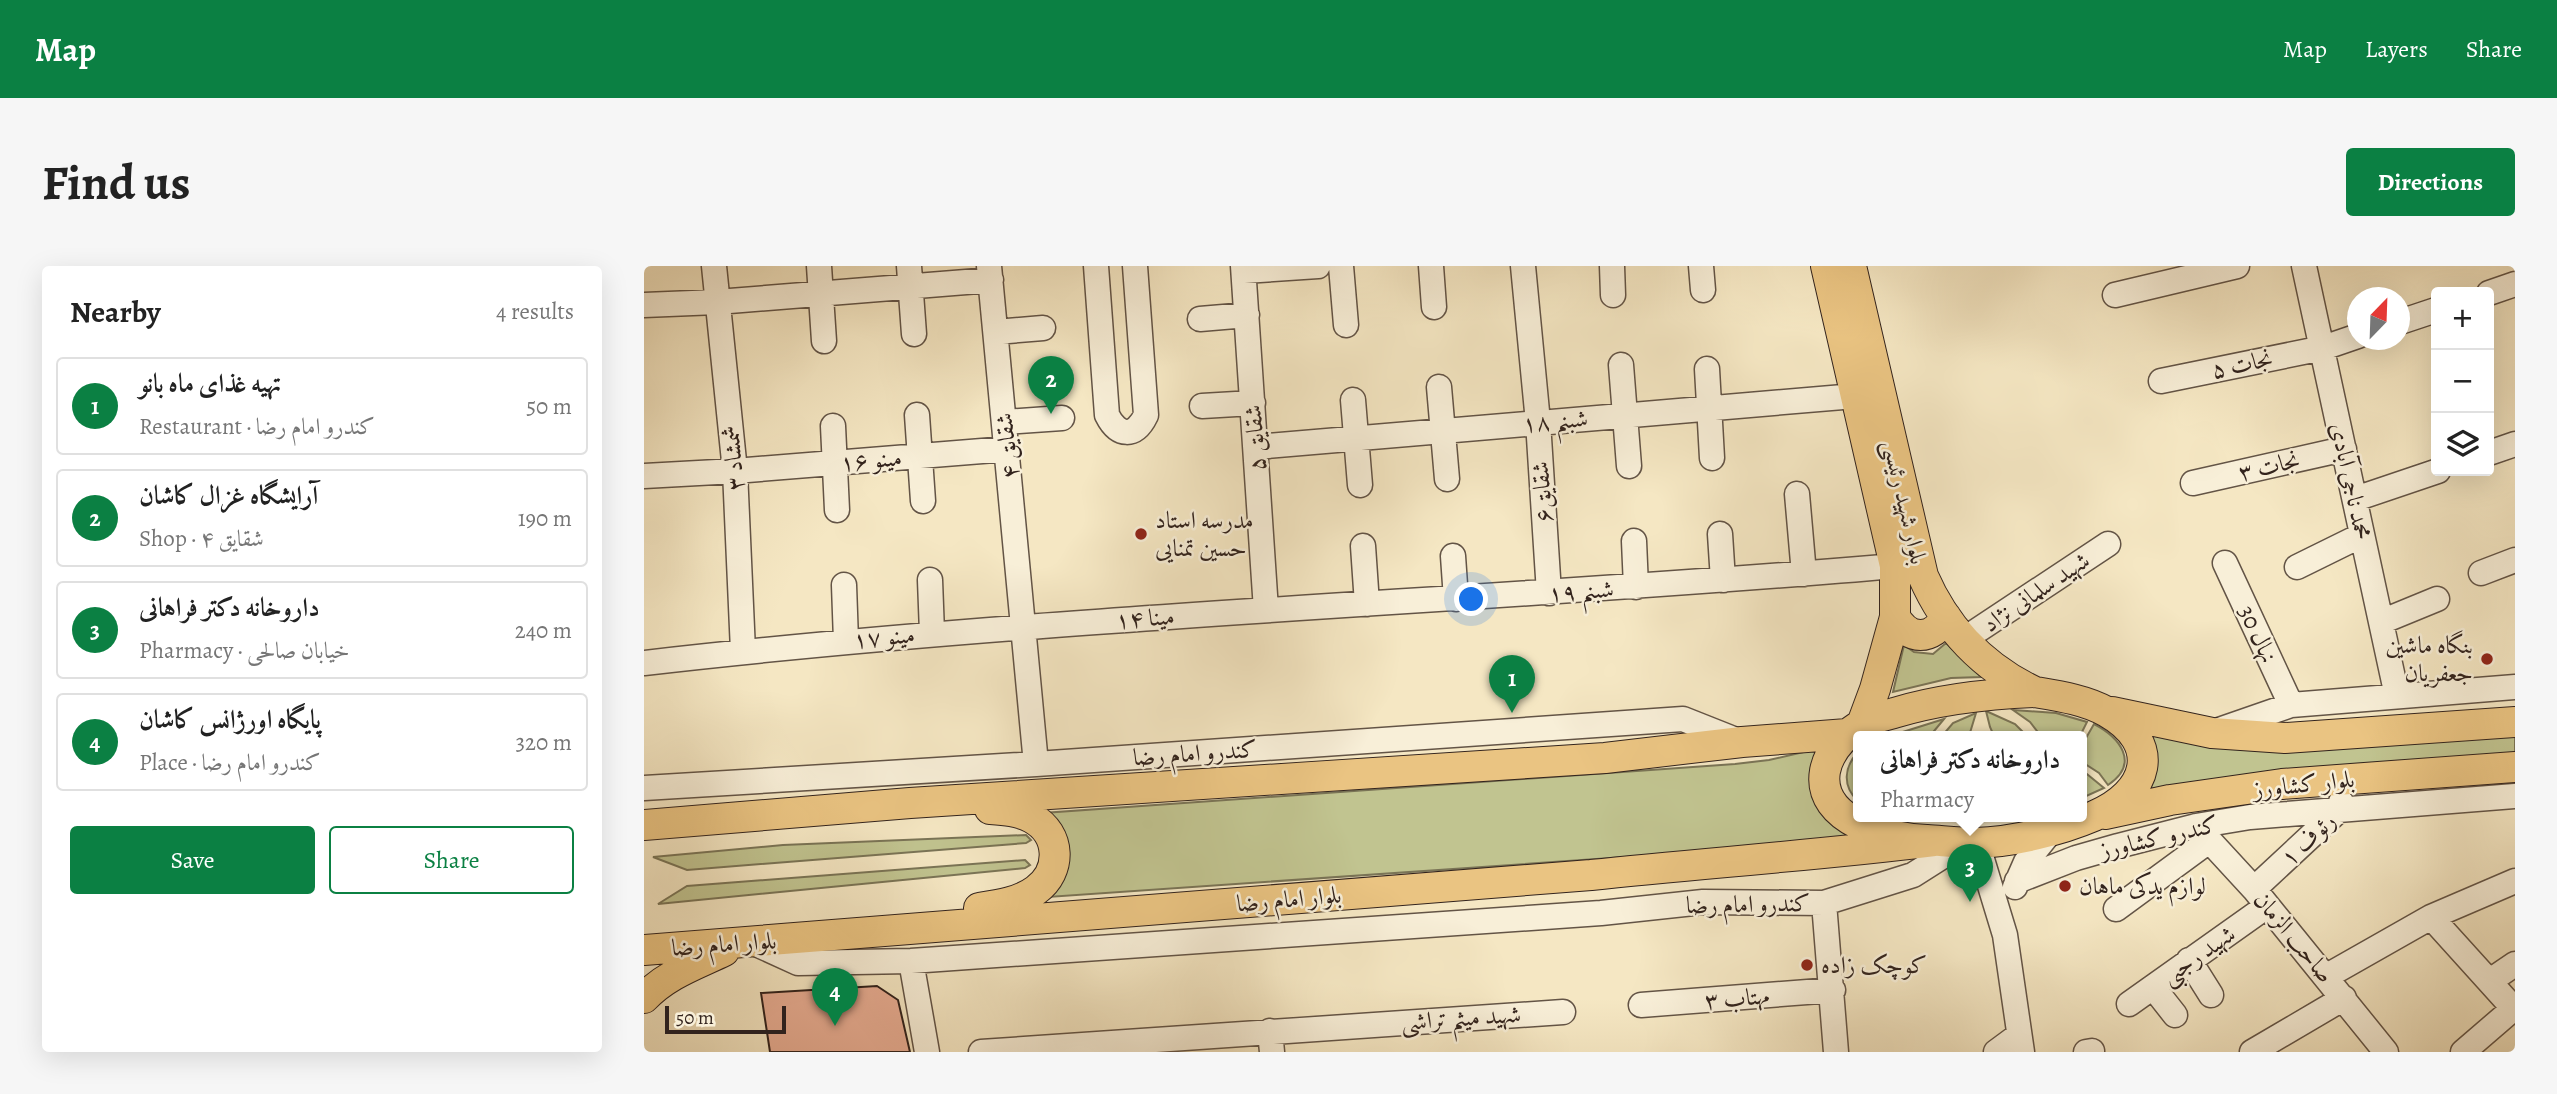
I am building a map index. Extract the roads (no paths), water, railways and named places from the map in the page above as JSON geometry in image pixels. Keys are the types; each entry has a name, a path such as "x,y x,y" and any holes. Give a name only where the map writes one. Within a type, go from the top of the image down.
{"main road":[{"name":"بلوار شهید رئیسی","path":"1826,266 1895,566 1895,617 1875,689 1855,729 1830,753 1827,764 1825,786 1833,803 1853,821"},
{"name":"بلوار شهید رئیسی","path":"1851,266 1918,562 1930,591 1970,649 2007,679 2035,692"},
{"path":"1895,617 1906,630 1929,635 1935,631 1954,629"},
{"path":"644,825 911,803 1605,758 1855,729 1913,707 1950,699 1993,693 2035,692 2067,698 2104,710 2121,721 2135,735 2141,746 2143,769 2140,779 2124,798 2087,819"},
{"name":"بلوار کشاورز","path":"2104,710 2212,733 2285,738 2515,722"},
{"name":"بلوار کشاورز","path":"2095,816 2183,798 2283,784 2341,794 2515,767"},
{"path":"845,934 1020,899 1039,888 1047,879 1055,862 1056,849 1048,832 1034,819 1023,814 911,803"},
{"name":"بلوار شهید رئیسی","path":"1855,822 1875,832 1934,841"},
{"path":"1934,841 1971,842 2051,831 2077,822"},
{"name":"بلوار امام رضا","path":"644,950 747,944 1591,875 1825,855 1934,841"},
{"path":"644,998 673,973 747,944"}],"street":[{"name":"شمشاد ۳","path":"714,266 735,471 743,652"},
{"path":"820,266 824,341"},
{"path":"1096,266 1107,415 1113,426 1133,432 1140,427 1146,415 1135,266"},
{"path":"1244,269 1318,266"},
{"path":"1341,266 1346,325"},
{"path":"1431,266 1434,307"},
{"name":"شقایق۶","path":"1523,266 1538,422 1549,593"},
{"path":"1612,266 1613,295"},
{"path":"2115,295 2237,266"},
{"name":"محمد ناجی آبادی","path":"2304,266 2397,696"},
{"name":"شقایق ۵","path":"1244,269 1266,610"},
{"path":"644,305 821,294 909,276 990,273"},
{"name":"شقایق ۴","path":"990,273 1036,764"},
{"path":"909,276 914,334"},
{"path":"2494,291 2515,284"},
{"path":"2410,318 2431,312"},
{"path":"1200,319 1247,315"},
{"path":"996,332 1043,328"},
{"name":"نجات ۵","path":"2161,381 2323,348 2347,340"},
{"path":"1621,365 1629,466"},
{"path":"1707,369 1712,458"},
{"path":"1439,387 1447,479"},
{"name":"شبنم ۱۸","path":"1255,447 1855,396"},
{"path":"1353,400 1360,485"},
{"path":"1202,406 1252,403"},
{"path":"917,415 923,501"},
{"path":"1004,422 1062,418"},
{"path":"833,426 837,510"},
{"path":"2494,451 2515,444"},
{"name":"مینو ۱۶","path":"644,477 1007,449"},
{"name":"نجات ۳","path":"2193,483 2344,449"},
{"path":"2355,499 2431,473"},
{"path":"1797,494 1804,574"},
{"path":"1720,534 1723,580"},
{"path":"2297,567 2362,535"},
{"path":"1634,541 1636,587"},
{"name":"شهید سلمانی نژاد","path":"1954,629 2108,544"},
{"path":"1363,546 1367,604"},
{"path":"1453,556 1456,598"},
{"path":"2481,573 2515,560"},
{"name":"نهال 30","path":"2225,563 2291,705"},
{"name":"شبنم ۱۹","path":"1266,610 1636,587 1895,566"},
{"path":"930,580 932,633"},
{"path":"844,585 846,640"},
{"path":"2381,622 2437,598"},
{"name":"مینا ۱۴","path":"1024,626 1266,610"},
{"name":"مینو ۱۷","path":"644,663 846,640 1024,626"},
{"path":"2212,733 2291,705 2515,687"},
{"name":"کندرو امام رضا","path":"644,788 1683,719 1742,742"},
{"path":"759,781 765,815"},
{"name":"کندرو کشاورز","path":"2017,881 2076,858 2203,833 2250,817 2341,794 2515,796"},
{"name":"رئوف ۱","path":"2261,898 2341,794"},
{"path":"2004,935 2017,881 2026,862 2051,831"},
{"path":"2116,909 2203,833"},
{"name":"صاحب الزمان","path":"2203,833 2327,976 2386,1052"},
{"path":"1971,842 2004,935 2021,1044 1996,1052"},
{"name":"کندرو امام رضا","path":"747,944 798,963 911,961 1587,914 1703,902 1824,903 1913,875 1971,842"},
{"path":"1699,864 1703,902"},
{"path":"2327,976 2431,917 2515,881"},
{"name":"شهید رجبی","path":"2129,1004 2189,960 2261,898"},
{"path":"1824,903 1836,1052"},
{"path":"2431,917 2514,1009 2463,1052"},
{"path":"2189,960 2211,995"},
{"path":"911,961 927,1052"},
{"path":"2490,981 2515,964"},
{"path":"2153,987 2175,1016"},
{"name":"مهتاب ۳","path":"1641,1005 1833,990"},
{"path":"2252,1052 2344,998"},
{"name":"شهید میثم تراشی","path":"981,1052 1271,1041 1563,1012"}],"place":[{"name":"آرایشگاه غزال کاشان","path":"1051,414"},
{"name":"مدرسه استاد حسین تمنایی","path":"1141,534"},
{"name":"بنگاه ماشین جعفریان","path":"2487,659"},
{"name":"تهیه غذای ماه بانو","path":"1512,713"},
{"name":"لوازم یدکی ماهان","path":"2065,886"},
{"name":"داروخانه دکتر فراهانی","path":"1970,902"},
{"name":"کوچک زاده","path":"1807,965"},
{"name":"پایگاه اورژانس کاشان","path":"835,1026"}]}
